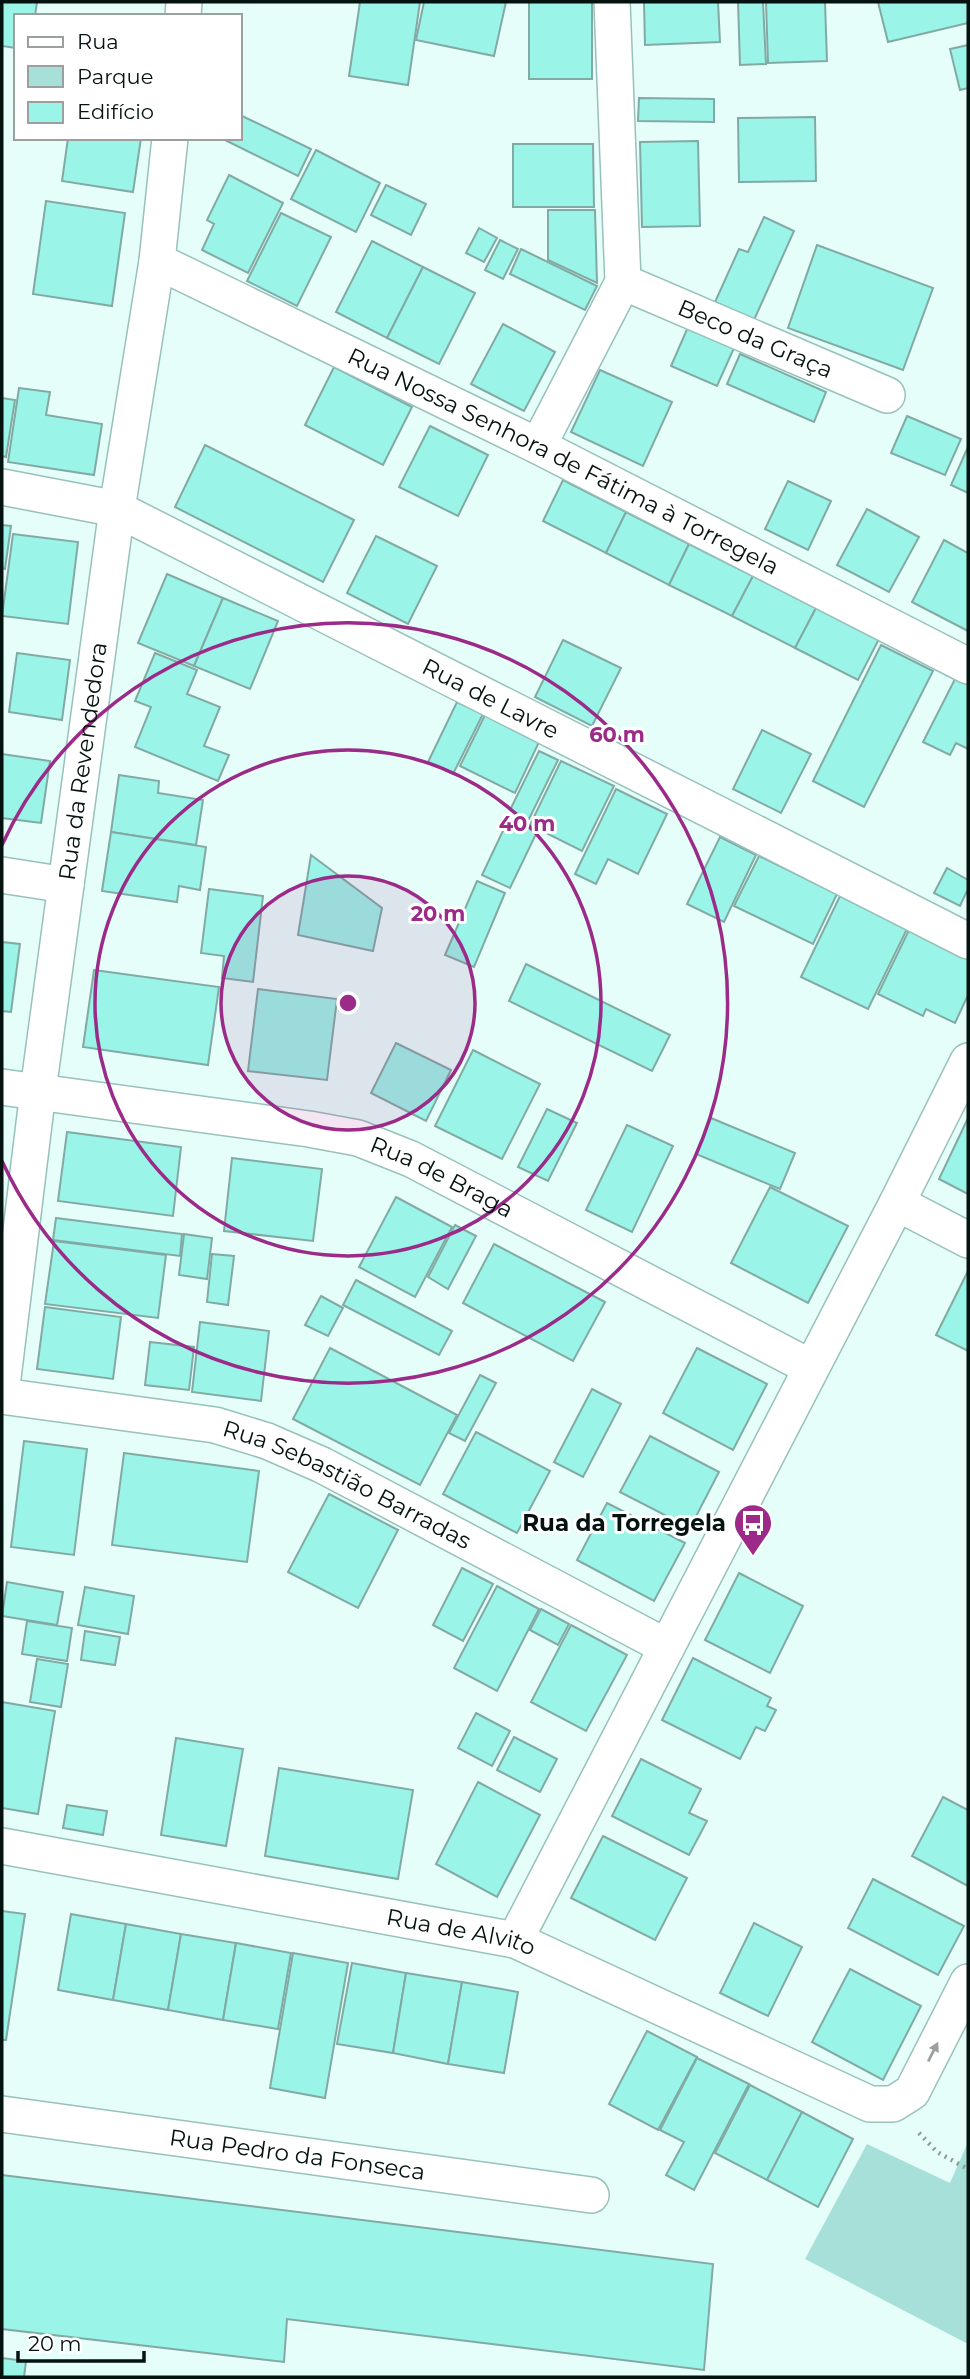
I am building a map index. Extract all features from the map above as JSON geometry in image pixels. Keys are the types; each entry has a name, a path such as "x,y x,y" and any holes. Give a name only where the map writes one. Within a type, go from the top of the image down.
{"street":[{"path":"538,446 622,282 612,2"},
{"name":"Rua da Revendedora","path":"2,1386 38,1091 117,509 157,261 170,140"},
{"name":"Rua Nossa Senhora de Fátima à Torregela","path":"157,261 538,446 968,666"},
{"name":"Beco da Graça","path":"622,282 887,395"},
{"name":"Rua de Lavre","path":"2,487 117,509 968,941"},
{"path":"2,875 66,885"},
{"path":"514,1940 968,1061"},
{"name":"Rua de Braga","path":"2,1087 309,1129 358,1139 411,1159 810,1367"},
{"path":"897,1203 968,1240"},
{"name":"Rua Sebastião Barradas","path":"2,1396 215,1425 267,1441 323,1465 667,1647"},
{"name":"Rua de Alvito","path":"2,1846 514,1940 870,2104 893,2104"},
{"path":"893,2104 912,2092 968,1982"},
{"name":"Rua Pedro da Fonseca","path":"2,2114 591,2195"}],"path":[{"path":"893,2104 937,2152 968,2169"}],"green space":[{"path":"968,2142 968,2344 805,2259 867,2144 950,2183"}],"building":[{"path":"2,2 37,2 35,14 14,14 14,48 2,46"},
{"path":"360,2 420,2 408,85 349,76"},
{"path":"424,2 506,2 494,56 416,40"},
{"path":"529,2 592,2 592,79 529,79"},
{"path":"644,2 718,2 720,42 645,45"},
{"path":"738,2 763,2 766,64 740,65"},
{"path":"766,2 825,2 827,61 768,63"},
{"path":"878,2 968,2 968,23 888,42"},
{"path":"968,45 968,88 960,90 950,49"},
{"path":"639,98 714,99 714,122 638,121"},
{"path":"242,116 311,149 298,176 225,140 242,140"},
{"path":"815,117 816,181 739,182 738,118"},
{"path":"68,140 141,140 133,192 62,181"},
{"path":"698,141 700,226 642,227 640,142"},
{"path":"513,144 593,144 594,207 513,207"},
{"path":"316,150 380,183 356,232 291,199"},
{"path":"229,175 283,203 248,273 202,250 214,224 207,220"},
{"path":"386,185 426,204 411,235 371,215"},
{"path":"46,201 125,213 112,306 33,294"},
{"path":"548,210 595,210 597,283 548,260"},
{"path":"281,213 331,237 297,306 247,281"},
{"path":"764,217 794,231 754,320 715,302 739,249 748,252"},
{"path":"479,228 497,238 484,262 466,253"},
{"path":"500,240 518,249 503,279 485,270"},
{"path":"372,241 423,267 387,338 336,312"},
{"path":"817,245 933,288 903,370 788,328"},
{"path":"521,249 597,286 585,310 510,274"},
{"path":"423,267 475,293 439,364 387,338"},
{"path":"503,324 555,352 524,411 471,384"},
{"path":"688,327 734,348 717,386 671,366"},
{"path":"740,354 826,392 814,422 727,384"},
{"path":"334,367 412,407 383,465 305,425"},
{"path":"600,370 672,402 643,466 571,432"},
{"path":"19,388 50,392 46,415 102,424 94,475 8,462"},
{"path":"2,398 15,400 6,457 2,456"},
{"path":"907,416 961,439 945,475 891,453"},
{"path":"430,426 488,455 458,516 399,487"},
{"path":"205,445 354,520 323,582 175,507"},
{"path":"968,447 968,493 951,485"},
{"path":"563,480 626,512 606,553 543,521"},
{"path":"788,481 831,501 808,550 765,529"},
{"path":"867,509 919,537 889,592 837,565"},
{"path":"626,512 689,544 669,585 606,553"},
{"path":"2,525 11,526 5,569 2,568"},
{"path":"13,534 78,542 68,624 2,616"},
{"path":"376,536 437,566 408,624 347,593"},
{"path":"944,540 968,553 968,631 912,602"},
{"path":"689,544 753,576 732,616 669,585"},
{"path":"167,574 223,598 194,666 138,643"},
{"path":"753,576 816,608 795,648 732,616"},
{"path":"223,598 278,621 250,689 194,666"},
{"path":"816,608 879,639 858,680 795,648"},
{"path":"563,640 621,668 592,726 535,697"},
{"path":"881,645 933,671 864,807 813,781"},
{"path":"17,653 70,660 62,720 9,712"},
{"path":"155,653 197,670 187,694 220,707 204,746 229,755 218,781 135,747 151,707 135,701"},
{"path":"956,677 968,683 968,749 956,743 950,755 923,742"},
{"path":"457,702 483,714 453,774 428,762"},
{"path":"485,715 539,742 515,793 460,766"},
{"path":"762,730 811,754 781,813 733,789"},
{"path":"539,751 558,760 529,819 510,810"},
{"path":"2,754 50,761 41,823 2,818"},
{"path":"561,761 614,786 582,851 530,825"},
{"path":"119,775 159,781 158,793 203,800 196,845 111,832"},
{"path":"616,789 667,814 638,874 608,859 596,884 575,874"},
{"path":"509,818 537,832 510,888 482,875"},
{"path":"111,832 206,847 200,890 179,886 177,902 102,891"},
{"path":"720,837 756,855 724,922 687,904"},
{"path":"311,855 382,908 373,951 298,935"},
{"path":"759,856 837,894 813,944 734,906"},
{"path":"947,868 968,880 968,889 960,906 934,893"},
{"path":"477,881 505,893 474,967 445,955"},
{"path":"209,889 263,896 253,982 222,978 224,956 201,953"},
{"path":"840,896 907,929 868,1009 801,977"},
{"path":"909,930 968,959 968,995 955,1023 926,1009 923,1016 878,994"},
{"path":"2,942 20,944 11,1012 2,1011"},
{"path":"526,964 670,1035 652,1071 509,1001"},
{"path":"94,970 219,987 208,1065 83,1047"},
{"path":"258,989 337,999 327,1080 248,1071"},
{"path":"396,1043 451,1070 426,1121 371,1093"},
{"path":"473,1050 540,1084 502,1159 435,1126"},
{"path":"547,1109 577,1123 548,1181 518,1167"},
{"path":"711,1118 795,1153 780,1189 696,1154"},
{"path":"968,1118 968,1194 939,1179"},
{"path":"627,1125 673,1146 632,1232 586,1210"},
{"path":"67,1132 181,1147 173,1216 58,1201"},
{"path":"232,1158 322,1169 313,1241 224,1231"},
{"path":"770,1187 848,1226 808,1303 731,1263"},
{"path":"396,1197 452,1227 415,1297 359,1267"},
{"path":"56,1218 182,1234 180,1256 53,1240"},
{"path":"455,1225 476,1236 448,1289 428,1277"},
{"path":"184,1234 212,1238 207,1279 179,1275"},
{"path":"54,1241 166,1255 158,1318 45,1304"},
{"path":"494,1244 605,1302 573,1361 463,1303"},
{"path":"212,1254 234,1256 228,1305 207,1302"},
{"path":"968,1271 968,1351 936,1335"},
{"path":"356,1280 452,1331 439,1355 343,1305"},
{"path":"321,1296 343,1308 328,1336 305,1325"},
{"path":"45,1307 121,1317 113,1379 37,1369"},
{"path":"200,1322 269,1331 261,1401 192,1392"},
{"path":"150,1342 194,1347 189,1390 145,1385"},
{"path":"330,1348 457,1415 420,1485 293,1419"},
{"path":"697,1348 767,1384 733,1450 663,1413"},
{"path":"480,1375 496,1383 465,1441 449,1433"},
{"path":"592,1389 621,1404 583,1477 554,1462"},
{"path":"476,1432 550,1471 517,1533 443,1494"},
{"path":"650,1436 719,1472 690,1528 620,1492"},
{"path":"24,1441 87,1449 74,1555 11,1547"},
{"path":"124,1453 259,1471 247,1562 112,1545"},
{"path":"329,1494 398,1530 358,1608 288,1572"},
{"path":"607,1503 685,1543 654,1601 577,1560"},
{"path":"462,1568 493,1584 463,1641 433,1625"},
{"path":"739,1573 803,1606 770,1673 705,1640"},
{"path":"7,1582 63,1592 57,1625 2,1616"},
{"path":"497,1586 539,1609 497,1691 454,1668"},
{"path":"85,1587 134,1596 128,1634 78,1625"},
{"path":"541,1609 569,1624 558,1645 530,1630"},
{"path":"27,1621 72,1628 67,1661 22,1654"},
{"path":"571,1625 627,1655 586,1731 531,1702"},
{"path":"85,1631 120,1637 115,1665 81,1660"},
{"path":"693,1658 771,1698 767,1706 776,1710 765,1731 756,1727 740,1759 662,1720"},
{"path":"37,1659 68,1664 61,1707 30,1702"},
{"path":"2,1702 55,1711 38,1814 2,1808"},
{"path":"476,1713 510,1731 492,1766 458,1748"},
{"path":"514,1737 557,1759 540,1792 497,1770"},
{"path":"176,1738 243,1749 226,1846 161,1835"},
{"path":"641,1759 701,1789 689,1813 707,1821 689,1855 612,1816"},
{"path":"279,1768 413,1790 398,1879 265,1856"},
{"path":"478,1782 540,1815 497,1897 436,1864"},
{"path":"943,1797 968,1810 968,1886 912,1856"},
{"path":"67,1805 107,1811 103,1835 63,1828"},
{"path":"603,1836 687,1878 655,1940 571,1898"},
{"path":"873,1879 964,1926 938,1975 848,1928"},
{"path":"2,1911 25,1914 6,2040 2,2040"},
{"path":"71,1914 126,1924 113,2000 58,1990"},
{"path":"754,1923 802,1947 768,2016 720,1993"},
{"path":"126,1924 181,1934 168,2010 113,2000"},
{"path":"181,1934 236,1943 223,2020 168,2010"},
{"path":"236,1943 291,1953 278,2029 223,2020"},
{"path":"293,1953 348,1963 325,2098 270,2088"},
{"path":"352,1963 406,1973 393,2053 337,2044"},
{"path":"850,1969 921,2006 883,2080 812,2042"},
{"path":"406,1973 462,1982 448,2064 393,2053"},
{"path":"462,1982 518,1992 504,2073 448,2064"},
{"path":"647,2031 697,2057 658,2130 609,2104"},
{"path":"697,2058 749,2084 694,2190 666,2175 684,2142 660,2130"},
{"path":"750,2085 802,2112 767,2180 715,2153"},
{"path":"802,2112 853,2139 818,2207 767,2180"},
{"path":"2,2175 713,2264 704,2370 287,2319 284,2362 2,2329"},
{"path":"2,2358 26,2361 24,2377 2,2377"}],"place":[{"name":"Rua da Torregela","path":"753,1557"}]}
